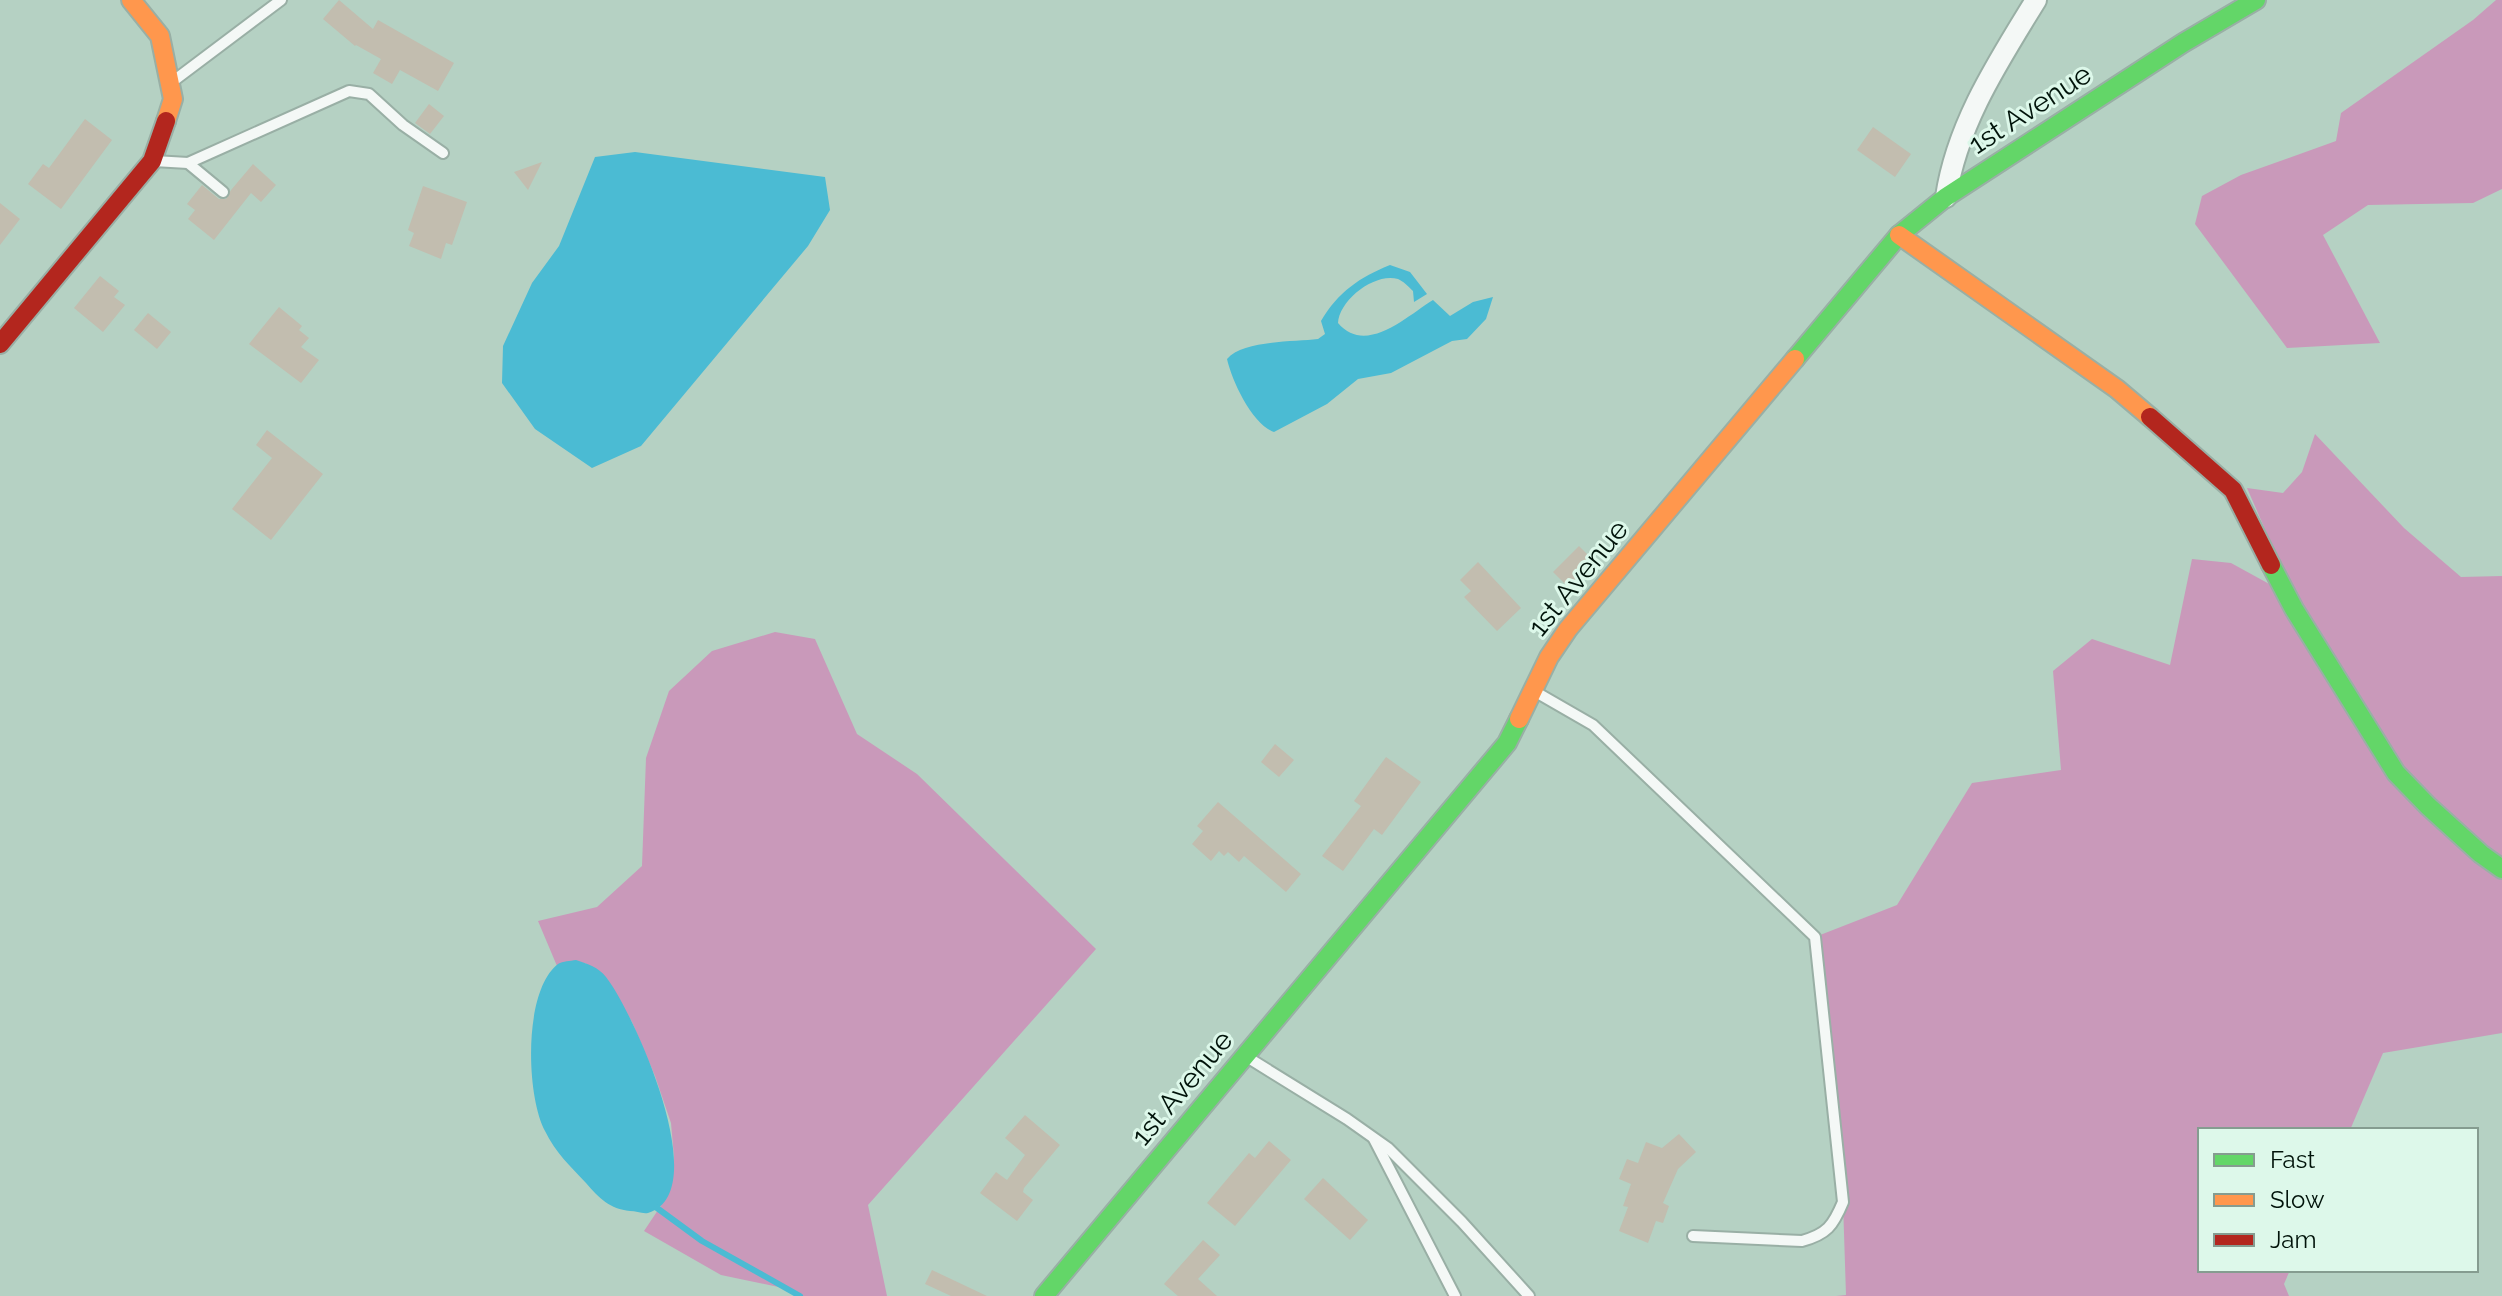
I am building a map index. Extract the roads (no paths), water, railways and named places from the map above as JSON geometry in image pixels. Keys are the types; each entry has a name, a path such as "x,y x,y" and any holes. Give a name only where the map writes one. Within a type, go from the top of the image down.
{"street":[{"path":"0,344 152,161 173,99 160,36 131,0"},
{"path":"1946,197 1951,163 1970,115 2036,0"},
{"name":"1st Avenue","path":"1044,1296 1507,743 1549,657 1568,629 1899,235 1946,197 2183,43 2256,0"},
{"path":"1899,235 2117,389 2233,490 2294,609 2396,773 2428,806 2502,869"}],"lane":[{"path":"170,84 281,0"},
{"path":"152,161 188,163 349,91 369,94 403,125 443,153"},
{"path":"188,163 223,192"},
{"path":"1532,690 1593,725 1815,937 1843,1202 1835,1223 1819,1236 1802,1241 1693,1236"},
{"path":"1245,1056 1388,1148 1462,1222 1529,1296"},
{"path":"1373,1138 1455,1296"}],"water":[{"path":"635,152 825,177 830,210 808,246 641,446 592,468 535,429 502,383 503,346 532,283 559,246 595,157"},
{"path":"1390,265 1410,272 1427,294 1414,302 1413,291 1398,279 1389,278 1369,284 1351,297 1340,314 1338,323 1349,332 1361,336 1386,330 1433,300 1450,316 1473,302 1493,297 1486,319 1467,339 1452,341 1391,373 1358,379 1327,404 1274,432 1266,427 1244,401 1227,359 1256,345 1318,339 1325,334 1321,321 1342,294 1359,280"},
{"path":"576,960 600,971 618,996 634,1025 663,1100 672,1139 674,1172 667,1199 648,1213 617,1208 600,1198 558,1152 539,1115 532,1069 533,1019 547,977 558,964"}],"waterway":[{"path":"657,1208 702,1241 800,1296"}]}
